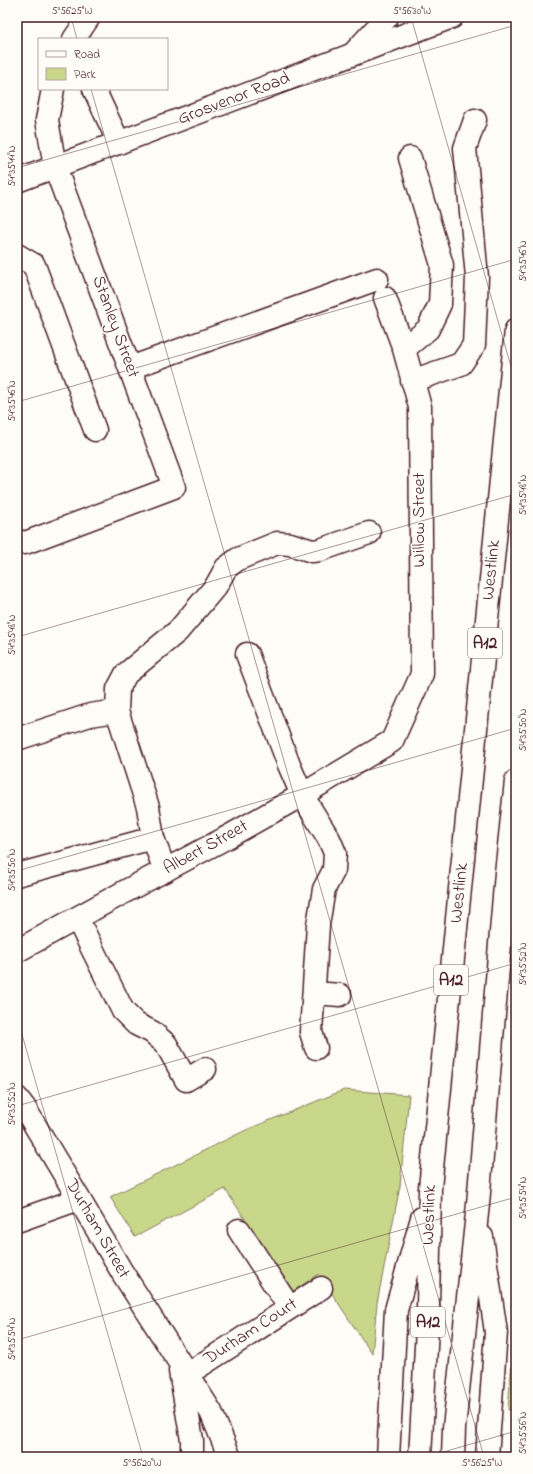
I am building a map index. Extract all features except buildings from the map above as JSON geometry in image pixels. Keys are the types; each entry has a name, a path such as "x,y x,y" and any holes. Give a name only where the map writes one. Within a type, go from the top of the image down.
{"main road":[{"path":"354,53 387,17"},
{"name":"Grosvenor Road","path":"17,181 452,17"},
{"path":"75,38 88,25"},
{"name":"Stanley Street","path":"17,540 25,543 174,487 55,167 46,120 53,90"},
{"path":"94,90 119,142"},
{"path":"412,380 461,364 474,345 477,277 465,148 475,120"},
{"path":"404,349 428,329 440,304 442,265 410,158"},
{"path":"17,255 34,265 95,430"},
{"name":"Willow Street","path":"130,368 381,288 404,349 420,407 422,674 392,741"},
{"name":"Westlink","path":"420,1457 428,1310 430,1188 516,330"},
{"path":"165,871 153,838 148,807 117,711 118,689 126,674 178,631 216,586 226,568 238,559 277,543 290,544 312,551 320,550 369,533"},
{"path":"247,654 288,765 302,795 329,839 335,853 334,870 324,889 318,925 311,1032 316,1048"},
{"path":"17,739 90,715 117,711"},
{"name":"Albert Street","path":"17,951 302,795 392,741"},
{"name":"A12","path":"453,1457 454,1428 478,1204 506,873 516,781"},
{"path":"17,875 153,838"},
{"path":"77,918 122,1011 136,1024 152,1032 166,1044 186,1080 204,1069"},
{"path":"314,993 340,994"},
{"name":"Durham Street","path":"17,1098 80,1199 182,1371 211,1412 228,1453 228,1457"},
{"path":"388,1457 396,1310 430,1188"},
{"path":"17,1221 80,1199"},
{"path":"478,1204 496,1332 487,1457"},
{"path":"239,1230 289,1307"},
{"name":"Durham Court","path":"182,1371 321,1288"},
{"name":"Durham Street","path":"182,1371 192,1440 192,1457"}],"green space":[{"path":"344,1090 409,1095 400,1186 377,1303 372,1354 319,1274 293,1291 225,1189 135,1237 110,1197 246,1130"},
{"path":"512,1359 516,1359 516,1410 508,1410"}]}
